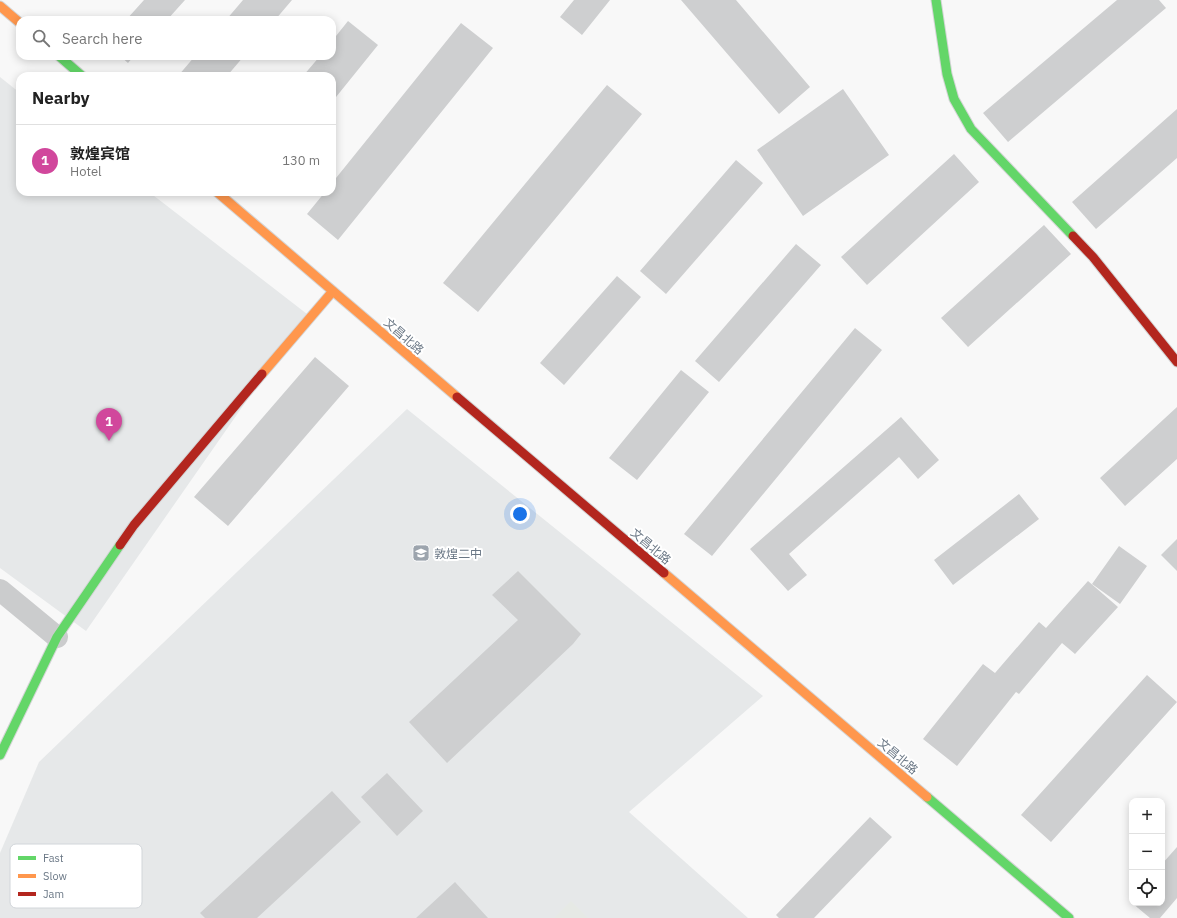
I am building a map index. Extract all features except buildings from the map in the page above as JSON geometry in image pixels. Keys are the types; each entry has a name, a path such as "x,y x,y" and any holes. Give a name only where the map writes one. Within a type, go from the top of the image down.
{"street":[{"path":"936,0 947,74 954,99 971,129 1093,257 1177,362"},
{"path":"0,6 16,20"},
{"path":"64,60 77,72"},
{"name":"文昌北路","path":"222,196 1069,918"},
{"path":"0,755 57,637 134,525 333,291"},
{"path":"0,590 57,637"}],"shaded area":[{"path":"0,77 16,90 16,196 154,196 307,314 86,631 0,568"},
{"name":"敦煌二中","path":"407,409 763,696 629,812 748,918 0,918 0,853 39,762"},
{"path":"571,901 588,918 554,918"}],"traffic: fast":[{"path":"936,0 947,74 954,99 971,129 1073,236"},
{"path":"64,60 77,72"},
{"path":"0,755 57,637 120,545"},
{"path":"927,797 1069,918"}],"traffic: slow":[{"path":"0,6 16,20"},
{"path":"222,196 457,397"},
{"path":"262,374 333,291"},
{"path":"664,573 927,797"}],"traffic: jam":[{"path":"1073,236 1093,257 1177,362"},
{"path":"120,545 134,525 262,374"},
{"path":"457,397 664,573"}],"place":[{"name":"敦煌宾馆","path":"109,441"},
{"name":"敦煌二中","path":"421,553"}]}
